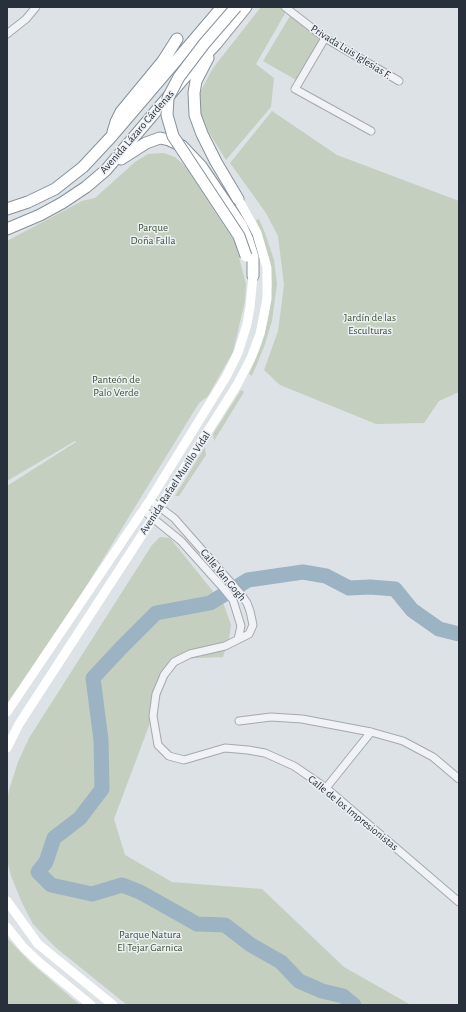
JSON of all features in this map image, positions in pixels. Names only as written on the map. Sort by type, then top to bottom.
[{"type":"highway","name":"Avenida Lázaro Cárdenas","points":[[7,209],[28,202],[55,189],[83,167],[111,137],[222,7]]},
{"type":"highway","points":[[236,7],[204,44],[179,77],[168,98],[167,115],[173,136],[236,232],[253,276]]},
{"type":"highway","name":"Avenida Lázaro Cárdenas","points":[[7,229],[40,215],[62,203],[86,187],[106,170],[184,78],[216,44],[246,7]]},
{"type":"highway","points":[[111,137],[121,112],[162,61],[177,39]]},
{"type":"highway","points":[[216,44],[196,81],[194,93],[196,115],[202,134],[216,162],[238,199]]},
{"type":"highway","points":[[106,170],[130,152],[151,140],[160,138],[182,146],[202,166],[241,225],[248,238],[252,257],[253,276]]},
{"type":"main road","name":"Avenida Rafael Murillo Vidal","points":[[7,748],[18,724],[153,518],[237,385],[251,358],[260,334],[267,299],[267,268],[257,233],[238,199]]},
{"type":"main road","name":"Avenida Rafael Murillo Vidal","points":[[7,712],[150,500],[232,366],[238,353],[247,324],[251,302],[253,276]]},
{"type":"main road","points":[[7,901],[38,944],[113,1005]]},
{"type":"main road","points":[[7,927],[24,948],[40,963],[91,1005]]},
{"type":"street","points":[[7,34],[26,19],[36,7]]},
{"type":"street","name":"Privada Luis Iglesias F.","points":[[285,7],[326,38],[399,81]]},
{"type":"street","points":[[326,38],[295,89],[371,131]]},
{"type":"street","name":"Calle Van Gogh","points":[[150,500],[174,518],[240,593],[247,603],[253,624],[248,634],[238,639]]},
{"type":"street","name":"Calle Van Gogh","points":[[143,510],[181,541],[233,600],[241,626],[238,639]]},
{"type":"street","points":[[181,541],[189,534]]},
{"type":"street","name":"Calle de los Impresionistas","points":[[238,639],[225,646],[190,654],[174,662],[164,675],[156,694],[153,716],[158,745],[169,756],[184,760],[225,748],[265,753],[294,766],[326,788],[459,902]]},
{"type":"street","points":[[239,721],[271,717],[302,719],[371,732],[403,740],[433,756],[459,779]]},
{"type":"street","points":[[326,788],[371,732]]},
{"type":"green space","points":[[261,7],[278,7],[287,10],[256,64],[274,78],[271,107],[226,160],[205,126],[196,100],[213,68]]},
{"type":"green space","points":[[290,16],[321,39],[296,80],[263,61]]},
{"type":"green space","name":"Jardín de las Esculturas","points":[[272,111],[337,155],[459,201],[459,392],[439,401],[424,423],[376,424],[280,385],[264,370],[278,331],[284,285],[278,236],[266,213],[230,163]]},
{"type":"green space","points":[[164,153],[175,157],[185,166],[235,242],[246,284],[245,301],[233,352],[208,396],[199,403],[7,715],[7,486],[76,442],[75,441],[7,481],[7,241],[82,201],[95,198],[135,162],[148,154]]},
{"type":"green space","points":[[259,219],[274,260],[277,284],[272,321],[264,347],[252,376],[249,374],[261,346],[268,319],[272,284],[270,261],[256,220]]},
{"type":"green space","points":[[241,390],[244,392],[214,441],[213,434]]},
{"type":"green space","points":[[205,447],[206,455],[179,496],[175,496]]},
{"type":"green space","name":"Parque Natura El Tejar Garnica","points":[[160,537],[170,538],[224,605],[231,625],[229,639],[223,657],[174,659],[114,819],[125,855],[172,882],[262,889],[344,967],[411,1005],[127,1005],[55,947],[33,924],[22,903],[11,876],[7,860],[7,801],[18,762],[29,738],[152,545]]},
{"type":"green space","points":[[7,938],[31,963],[80,1005],[7,1005]]},
{"type":"waterway","points":[[354,1005],[343,996],[322,991],[299,981],[281,962],[251,945],[225,925],[197,924],[140,892],[122,885],[92,894],[51,885],[38,872],[46,862],[54,838],[80,818],[102,789],[101,740],[93,678],[156,613],[210,603],[248,580],[303,572],[326,576],[349,588],[370,587],[395,589],[412,610],[439,629],[459,634]]},
{"type":"park label","name":"Parque Doña Falla","points":[[153,234]]},
{"type":"park label","name":"Panteón de Palo Verde","points":[[116,386]]}]
